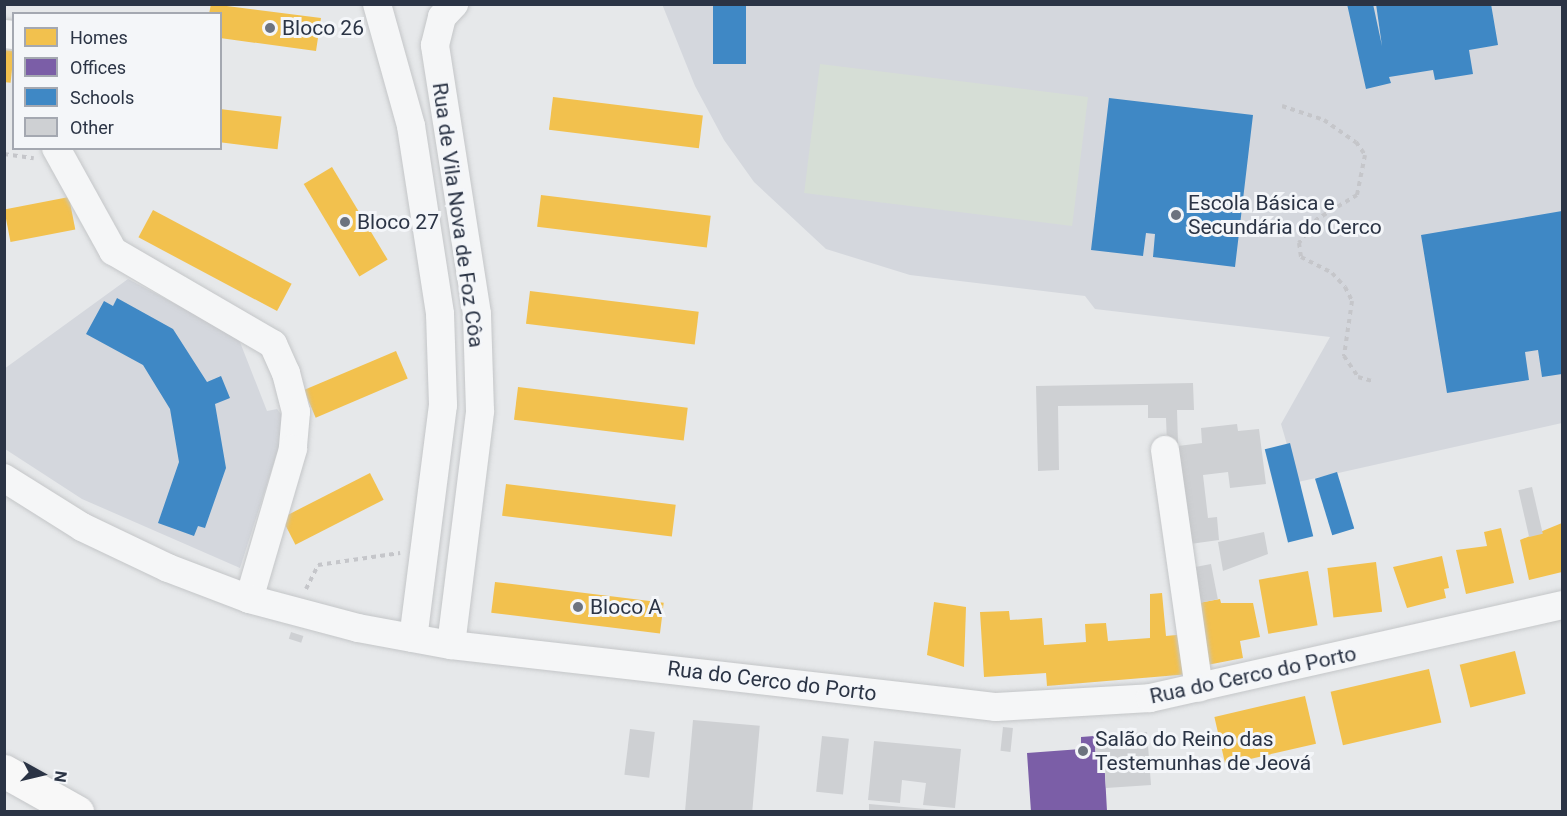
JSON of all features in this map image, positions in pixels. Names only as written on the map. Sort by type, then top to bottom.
[{"type":"main road","points":[[4,771],[76,812]]},
{"type":"street","name":"Rua de Vila Nova de Foz Côa","points":[[377,4],[411,126],[440,314],[443,405],[413,638]]},
{"type":"street","name":"Rua de Vila Nova de Foz Côa","points":[[451,645],[480,411],[477,314],[435,45],[442,17],[453,4]]},
{"type":"street","points":[[58,150],[113,251],[273,344],[286,373],[296,412],[293,449],[249,599]]},
{"type":"street","points":[[1165,450],[1199,687]]},
{"type":"street","name":"Rua do Cerco do Porto","points":[[4,478],[82,527],[249,599],[295,613],[451,645],[996,707],[1104,704],[1199,687],[1563,605]]},
{"type":"path","points":[[1282,106],[1324,120],[1356,142],[1365,155],[1357,195],[1317,219],[1299,243],[1301,257],[1345,287],[1352,301],[1344,356],[1358,377],[1372,381]]},
{"type":"path","points":[[295,613],[318,565],[411,552]]},
{"type":"shaded area","name":"Escola Básica e Secundária do Cerco","points":[[662,4],[1562,5],[1562,423],[1298,482],[1281,424],[1330,337],[1095,309],[1085,296],[910,275],[826,249],[754,182],[724,140],[695,86]]},
{"type":"shaded area","points":[[820,64],[1088,97],[1072,226],[804,193]]},
{"type":"shaded area","points":[[128,279],[238,337],[267,411],[277,409],[287,422],[240,568],[82,499],[5,449],[4,369]]},
{"type":"building: Homes","name":"Bloco 26","points":[[211,4],[321,18],[316,51],[222,38],[222,12],[209,12]]},
{"type":"building: Homes","points":[[4,50],[12,51],[11,83],[4,82]]},
{"type":"building: Homes","points":[[553,97],[703,115],[699,148],[549,130]]},
{"type":"building: Homes","points":[[222,109],[282,117],[278,149],[222,142]]},
{"type":"building: Homes","name":"Bloco 27","points":[[332,167],[388,260],[359,277],[304,184]]},
{"type":"building: Homes","points":[[541,195],[711,216],[707,248],[537,227]]},
{"type":"building: Homes","points":[[69,197],[75,229],[11,242],[4,210]]},
{"type":"building: Homes","points":[[153,210],[292,284],[277,311],[138,237]]},
{"type":"building: Homes","points":[[530,291],[699,312],[695,344],[526,324]]},
{"type":"building: Homes","points":[[396,351],[408,379],[316,418],[304,390]]},
{"type":"building: Homes","points":[[518,387],[688,408],[684,441],[514,420]]},
{"type":"building: Homes","points":[[370,473],[384,500],[295,545],[282,518]]},
{"type":"building: Homes","points":[[506,484],[676,505],[672,537],[502,516]]},
{"type":"building: Homes","points":[[1562,523],[1562,572],[1529,580],[1520,540]]},
{"type":"building: Homes","points":[[1501,528],[1514,583],[1466,594],[1456,550],[1487,546],[1484,532]]},
{"type":"building: Homes","points":[[1442,556],[1449,588],[1444,589],[1446,598],[1407,608],[1393,567]]},
{"type":"building: Homes","points":[[1376,562],[1382,612],[1333,618],[1327,568]]},
{"type":"building: Homes","points":[[1308,571],[1318,625],[1268,634],[1259,580]]},
{"type":"building: Homes","name":"Bloco A","points":[[495,582],[664,603],[660,633],[491,613]]},
{"type":"building: Homes","points":[[1162,593],[1166,636],[1187,634],[1190,674],[1047,686],[1046,673],[984,677],[980,612],[1009,611],[1010,620],[1042,618],[1044,645],[1086,642],[1085,624],[1106,623],[1108,641],[1150,638],[1150,594]]},
{"type":"building: Homes","points":[[1220,599],[1221,603],[1253,603],[1260,637],[1240,641],[1243,658],[1202,666],[1193,604]]},
{"type":"building: Homes","points":[[934,602],[966,607],[964,667],[927,655]]},
{"type":"building: Homes","points":[[1515,651],[1526,694],[1470,707],[1460,665]]},
{"type":"building: Homes","points":[[1429,669],[1441,723],[1343,745],[1331,692]]},
{"type":"building: Homes","points":[[1305,696],[1316,744],[1225,765],[1214,717]]},
{"type":"building: Offices","points":[[1094,736],[1096,757],[1104,757],[1107,811],[1031,812],[1027,753],[1081,749],[1081,737]]},
{"type":"building: Schools","points":[[713,4],[746,4],[746,64],[713,64]]},
{"type":"building: Schools","points":[[1347,4],[1373,4],[1382,46],[1376,4],[1491,4],[1498,45],[1469,50],[1473,74],[1435,80],[1433,70],[1389,77],[1391,83],[1366,89]]},
{"type":"building: Schools","points":[[1109,98],[1253,115],[1235,267],[1153,257],[1155,234],[1146,233],[1143,256],[1091,250]]},
{"type":"building: Schools","points":[[1562,211],[1562,374],[1542,377],[1538,350],[1525,352],[1529,380],[1447,393],[1421,235]]},
{"type":"building: Schools","points":[[117,298],[173,329],[207,382],[221,376],[230,398],[215,404],[226,468],[205,528],[198,526],[194,536],[158,523],[179,462],[170,409],[143,365],[86,334],[104,301],[113,306]]},
{"type":"building: Schools","points":[[1290,443],[1313,536],[1288,542],[1265,449]]},
{"type":"building: Schools","points":[[1337,472],[1354,528],[1332,535],[1315,479]]},
{"type":"building: Other","points":[[1193,383],[1194,410],[1177,410],[1178,443],[1167,444],[1166,418],[1148,418],[1148,405],[1058,406],[1059,470],[1038,471],[1036,386]]},
{"type":"building: Other","points":[[1237,424],[1238,431],[1259,429],[1266,484],[1230,488],[1228,472],[1203,475],[1208,518],[1217,517],[1219,540],[1190,544],[1178,446],[1202,443],[1201,428]]},
{"type":"building: Other","points":[[1532,487],[1543,534],[1529,537],[1518,490]]},
{"type":"building: Other","points":[[1264,532],[1268,554],[1223,571],[1218,542]]},
{"type":"building: Other","points":[[1211,564],[1218,599],[1194,604],[1187,569]]},
{"type":"building: Other","points":[[291,632],[303,636],[301,643],[289,639]]},
{"type":"building: Other","points":[[693,720],[760,726],[752,812],[685,812]]},
{"type":"building: Other","points":[[1003,727],[1013,728],[1010,752],[1000,751]]},
{"type":"building: Other","points":[[630,729],[655,732],[649,778],[624,775]]},
{"type":"building: Other","points":[[1147,732],[1151,785],[1106,788],[1104,757],[1096,757],[1094,736]]},
{"type":"building: Other","points":[[822,736],[849,739],[843,795],[816,792]]},
{"type":"building: Other","points":[[874,741],[961,749],[955,808],[923,805],[926,783],[902,780],[900,803],[868,800]]},
{"type":"building: Other","points":[[869,804],[938,810],[938,812],[869,812]]},
{"type":"place","name":"Bloco 26","points":[[270,28]]},
{"type":"place","name":"Escola Básica e Secundária do Cerco","points":[[1176,215]]},
{"type":"place","name":"Bloco 27","points":[[345,222]]},
{"type":"place","name":"Bloco A","points":[[578,607]]},
{"type":"place","name":"Salão do Reino das Testemunhas de Jeová","points":[[1083,751]]}]
